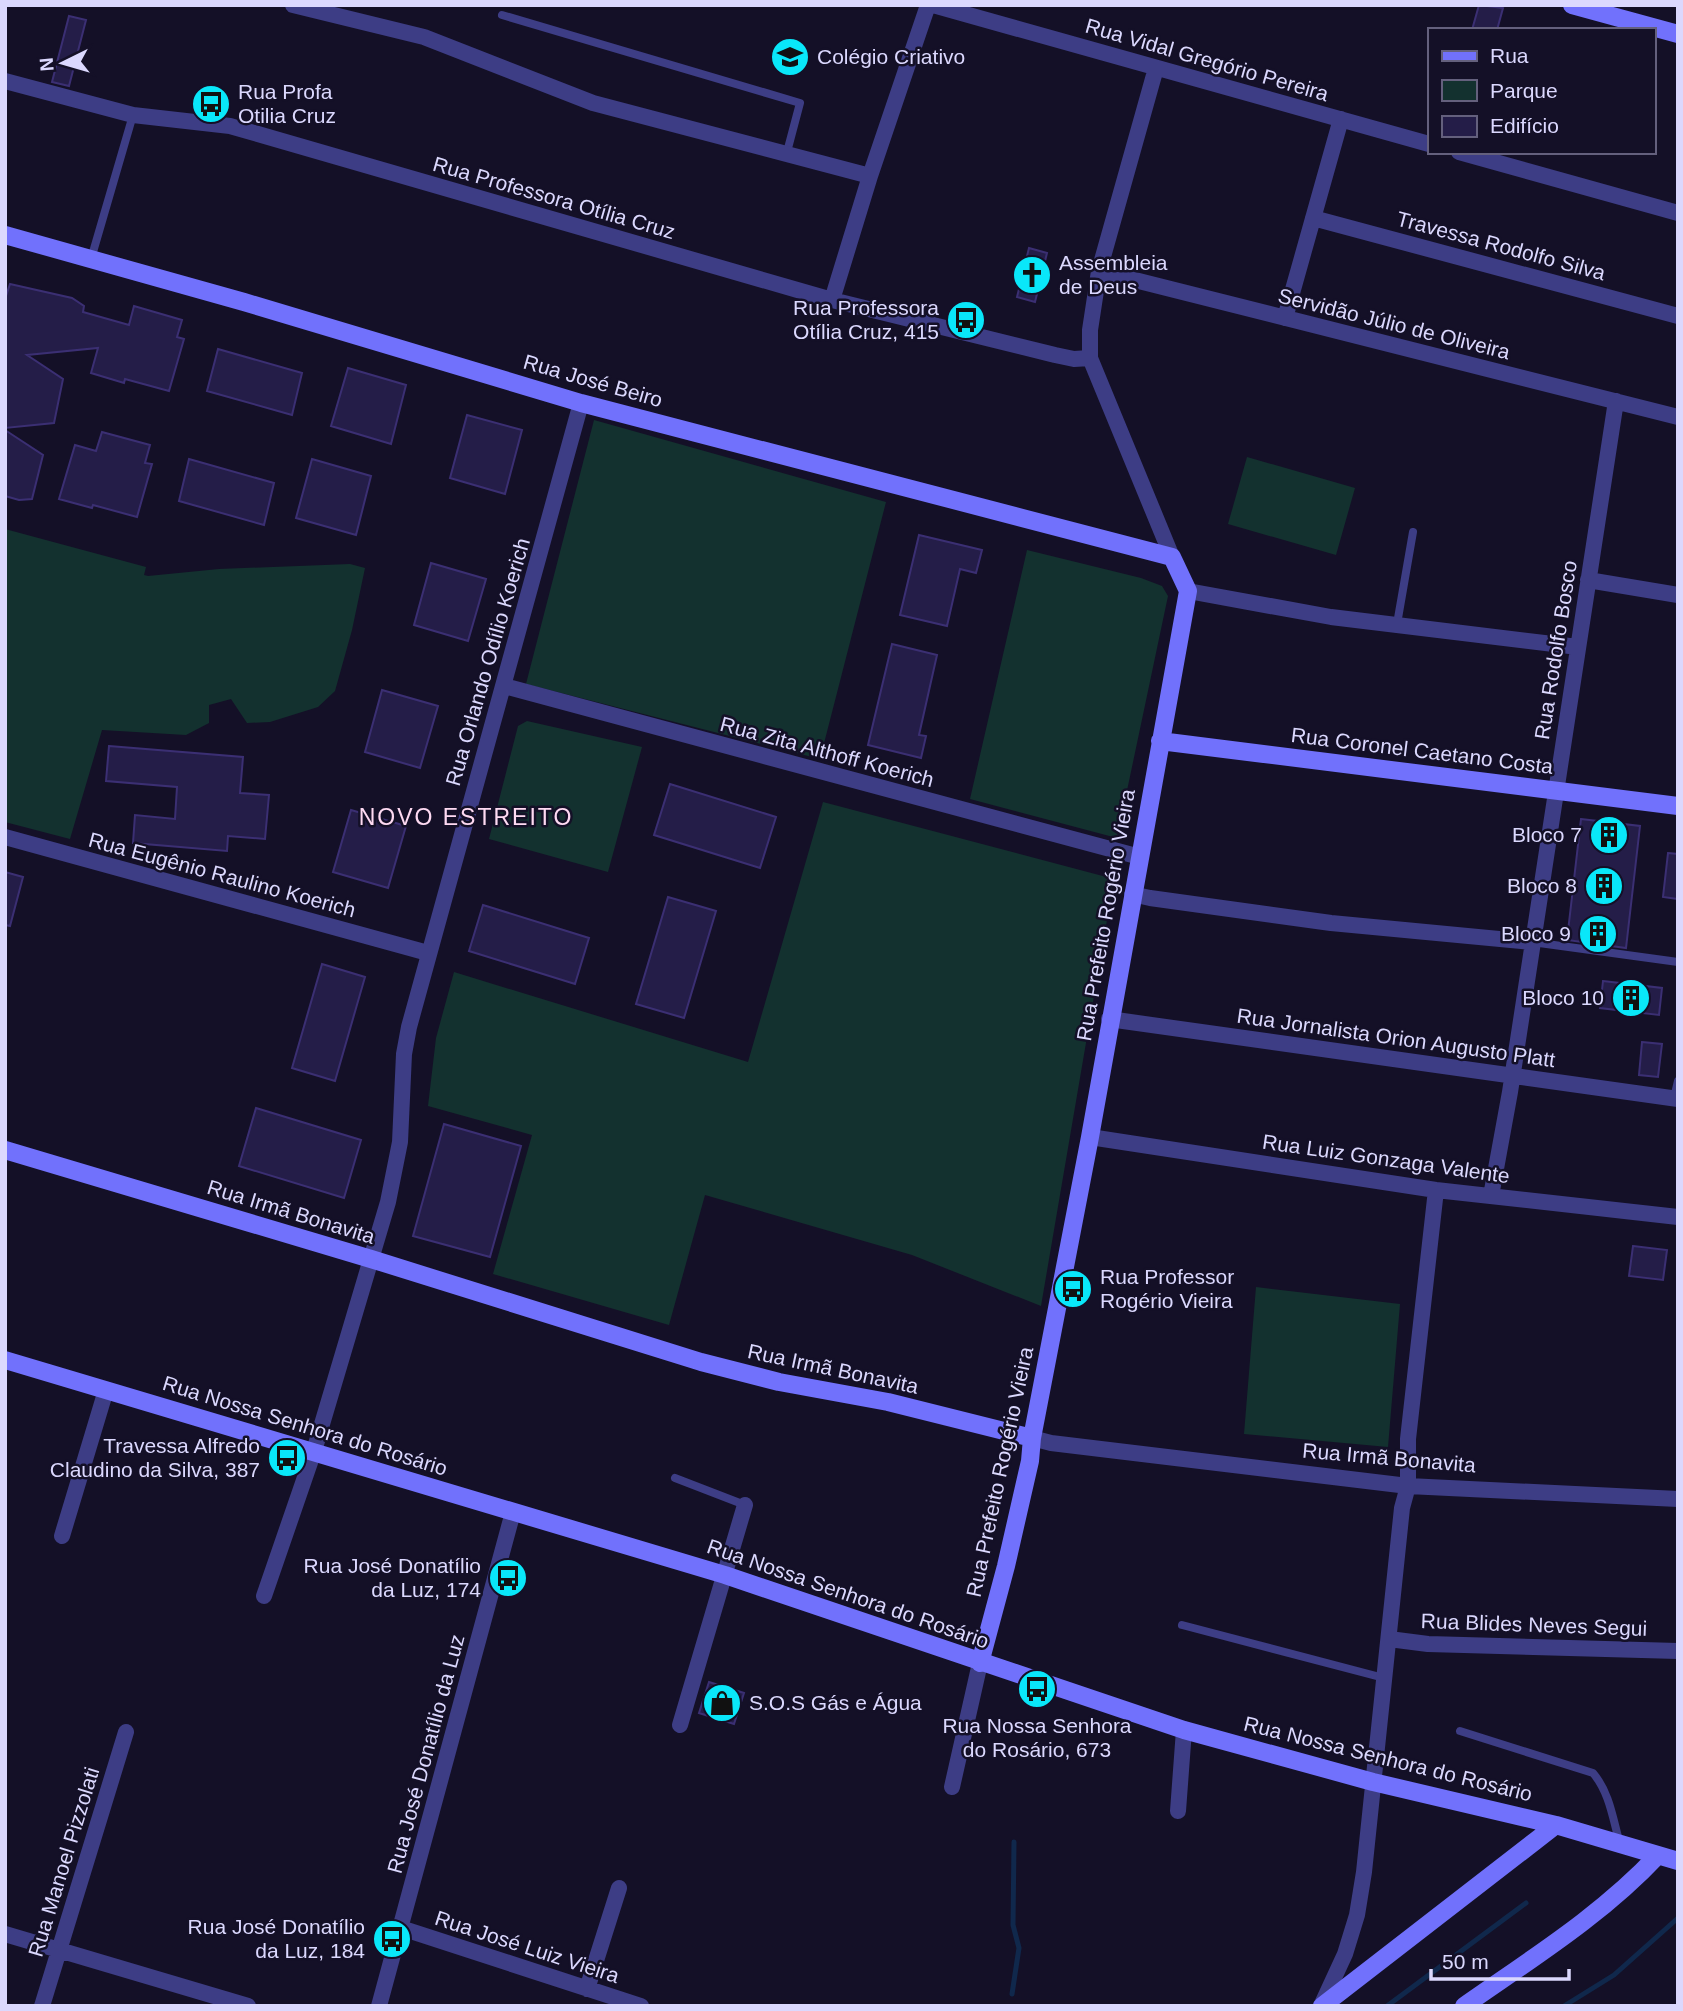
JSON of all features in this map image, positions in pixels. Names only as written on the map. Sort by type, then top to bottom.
[{"type":"street","points":[[293,5],[424,37],[593,103],[870,176]]},
{"type":"street","points":[[832,300],[870,176],[931,5]]},
{"type":"street","name":"Rua Vidal Gregório Pereira","points":[[931,5],[1428,144]]},
{"type":"street","points":[[1572,5],[1678,34]]},
{"type":"street","points":[[1156,68],[1099,271],[1090,330],[1090,358],[1188,591],[1331,617],[1578,647]]},
{"type":"street","name":"Rua Professora Otília Cruz","points":[[5,81],[133,115],[230,126],[832,300],[1055,355],[1074,359],[1090,358]]},
{"type":"street","points":[[1285,318],[1341,119]]},
{"type":"street","points":[[1466,154],[1678,214]]},
{"type":"street","name":"Travessa Rodolfo Silva","points":[[1313,218],[1678,316]]},
{"type":"street","name":"Rua José Beiro","points":[[5,235],[244,302],[581,403],[1172,557]]},
{"type":"street","name":"Servidão Júlio de Oliveira","points":[[1099,271],[1678,416]]},
{"type":"street","name":"Rua Rodolfo Bosco","points":[[1491,1196],[1616,401]]},
{"type":"street","name":"Rua Orlando Odílio Koerich","points":[[264,1596],[314,1451],[396,1172],[404,1054],[409,1027],[581,403]]},
{"type":"street","points":[[1588,580],[1678,595]]},
{"type":"street","name":"Rua Prefeito Rogério Vieira","points":[[952,1787],[1030,1461],[1032,1438],[1090,1136],[1188,591]]},
{"type":"street","name":"Rua Zita Althoff Koerich","points":[[504,686],[1140,858]]},
{"type":"street","name":"Rua Coronel Caetano Costa","points":[[1160,741],[1678,806]]},
{"type":"street","name":"Rua Eugênio Raulino Koerich","points":[[5,837],[428,953]]},
{"type":"street","points":[[1132,894],[1331,923],[1532,942]]},
{"type":"street","name":"Rua Jornalista Orion Augusto Platt","points":[[1109,1019],[1676,1099]]},
{"type":"street","name":"Rua Luiz Gonzaga Valente","points":[[1090,1136],[1436,1190],[1678,1217]]},
{"type":"street","name":"Rua Irmã Bonavita","points":[[5,1150],[371,1259],[701,1362],[779,1382],[888,1402],[1051,1443],[1408,1486],[1678,1499]]},
{"type":"street","points":[[1322,2006],[1345,1954],[1357,1915],[1364,1872],[1402,1508],[1408,1486],[1408,1439],[1436,1190]]},
{"type":"street","name":"Rua Nossa Senhora do Rosário","points":[[5,1360],[724,1576],[1184,1730],[1373,1782],[1556,1825],[1678,1861]]},
{"type":"street","points":[[62,1536],[106,1390]]},
{"type":"street","points":[[680,1725],[745,1505]]},
{"type":"street","name":"Rua José Donatílio da Luz","points":[[379,2006],[513,1512]]},
{"type":"street","name":"Rua Blides Neves Segui","points":[[1390,1639],[1429,1644],[1678,1651]]},
{"type":"street","points":[[1178,1811],[1184,1730]]},
{"type":"street","name":"Rua Manoel Pizzolati","points":[[42,2006],[126,1732]]},
{"type":"street","points":[[1322,2006],[1556,1825]]},
{"type":"street","points":[[1464,2006],[1621,1892],[1658,1856]]},
{"type":"street","points":[[587,1989],[618,1888]]},
{"type":"street","name":"Rua José Luiz Vieira","points":[[401,1928],[641,2006]]},
{"type":"street","points":[[5,1934],[247,2006]]},
{"type":"lane","points":[[502,15],[800,103],[787,152]]},
{"type":"lane","points":[[91,259],[133,115]]},
{"type":"lane","points":[[1397,624],[1413,533]]},
{"type":"lane","points":[[1532,942],[1678,962]]},
{"type":"lane","points":[[1676,1099],[1678,1081]]},
{"type":"lane","points":[[675,1478],[745,1505]]},
{"type":"lane","points":[[1182,1625],[1384,1678]]},
{"type":"lane","points":[[1460,1731],[1594,1773],[1605,1791],[1620,1844]]},
{"type":"green space","points":[[594,420],[886,502],[820,759],[526,684]]},
{"type":"green space","points":[[1247,457],[1355,488],[1336,555],[1228,524]]},
{"type":"green space","points":[[5,529],[146,567],[144,575],[148,576],[219,569],[350,564],[365,568],[335,691],[318,707],[270,722],[247,723],[231,699],[209,705],[209,723],[186,735],[102,730],[70,839],[5,822]]},
{"type":"green space","points":[[1027,550],[1141,578],[1162,586],[1168,596],[1117,838],[970,799]]},
{"type":"green space","points":[[527,721],[642,747],[608,872],[489,839],[518,726]]},
{"type":"green space","points":[[823,802],[1114,879],[1041,1306],[912,1255],[705,1195],[669,1325],[493,1274],[532,1135],[428,1106],[436,1038],[454,972],[748,1062]]},
{"type":"green space","points":[[1256,1287],[1400,1304],[1388,1447],[1244,1434]]},
{"type":"building","points":[[1479,5],[1503,8],[1498,28],[1473,28]]},
{"type":"building","points":[[69,16],[86,20],[69,86],[52,82]]},
{"type":"building","name":"Assembleia de Deus","points":[[1029,248],[1047,253],[1035,302],[1017,297]]},
{"type":"building","points":[[10,284],[72,298],[84,306],[83,312],[129,325],[134,306],[182,320],[177,337],[184,339],[169,391],[125,379],[124,383],[91,373],[98,348],[27,355],[63,379],[54,423],[5,428],[5,299]]},
{"type":"building","points":[[218,349],[302,373],[292,415],[207,391]]},
{"type":"building","points":[[348,368],[406,385],[391,444],[331,426]]},
{"type":"building","points":[[467,415],[522,430],[505,494],[450,478]]},
{"type":"building","points":[[5,430],[43,455],[32,499],[19,500],[5,496]]},
{"type":"building","points":[[102,432],[150,445],[145,463],[152,464],[137,517],[59,499],[75,445],[96,451]]},
{"type":"building","points":[[189,459],[274,483],[264,525],[179,501]]},
{"type":"building","points":[[312,459],[371,476],[356,535],[296,518]]},
{"type":"building","points":[[919,535],[982,550],[976,573],[960,569],[947,626],[900,615]]},
{"type":"building","points":[[431,563],[486,579],[468,641],[414,625]]},
{"type":"building","points":[[892,644],[937,655],[919,735],[926,736],[921,758],[868,745]]},
{"type":"building","points":[[382,690],[438,706],[420,768],[365,752]]},
{"type":"building","points":[[109,746],[243,757],[240,793],[269,795],[265,839],[228,836],[227,851],[133,843],[135,815],[175,819],[177,787],[106,781]]},
{"type":"building","points":[[670,784],[776,817],[760,868],[654,835]]},
{"type":"building","points":[[351,810],[406,826],[388,888],[333,872]]},
{"type":"building","points":[[1581,819],[1640,826],[1626,948],[1567,940]]},
{"type":"building","points":[[1668,853],[1678,854],[1678,899],[1663,897]]},
{"type":"building","points":[[5,872],[23,877],[10,926],[5,925]]},
{"type":"building","points":[[668,897],[716,911],[684,1018],[636,1004]]},
{"type":"building","points":[[483,905],[589,938],[575,984],[469,951]]},
{"type":"building","points":[[322,964],[365,977],[335,1081],[292,1068]]},
{"type":"building","name":"Bloco 10","points":[[1603,981],[1662,988],[1659,1015],[1600,1008]]},
{"type":"building","points":[[1642,1042],[1662,1044],[1658,1077],[1639,1075]]},
{"type":"building","points":[[256,1108],[361,1140],[344,1198],[239,1166]]},
{"type":"building","points":[[444,1124],[521,1146],[490,1257],[413,1236]]},
{"type":"building","points":[[1633,1246],[1667,1250],[1663,1280],[1629,1276]]},
{"type":"building","name":"S.O.S Gás e Água","points":[[709,1682],[744,1693],[734,1724],[699,1713]]},
{"type":"waterway","points":[[1012,1994],[1019,1948],[1013,1925],[1014,1842]]},
{"type":"waterway","points":[[1387,2006],[1526,1903]]},
{"type":"waterway","points":[[1564,2006],[1614,1975],[1678,1918]]},
{"type":"place","name":"Colégio Criativo","points":[[790,57]]},
{"type":"place","name":"Rua Profa Otilia Cruz","points":[[211,104]]},
{"type":"place","name":"Assembleia de Deus","points":[[1032,275]]},
{"type":"place","name":"Rua Professora Otília Cruz, 415","points":[[966,320]]},
{"type":"place","name":"Bloco 7","points":[[1609,835]]},
{"type":"place","name":"Bloco 8","points":[[1604,886]]},
{"type":"place","name":"Bloco 9","points":[[1598,934]]},
{"type":"place","name":"Bloco 10","points":[[1631,998]]},
{"type":"place","name":"Rua Professor Rogério Vieira","points":[[1073,1289]]},
{"type":"place","name":"Travessa Alfredo Claudino da Silva, 387","points":[[287,1458]]},
{"type":"place","name":"Rua José Donatílio da Luz, 174","points":[[508,1578]]},
{"type":"place","name":"Rua Nossa Senhora do Rosário, 673","points":[[1037,1689]]},
{"type":"place","name":"S.O.S Gás e Água","points":[[722,1703]]},
{"type":"place","name":"Rua José Donatílio da Luz, 184","points":[[392,1939]]},
{"type":"district","name":"NOVO ESTREITO","points":[[466,817]]}]
